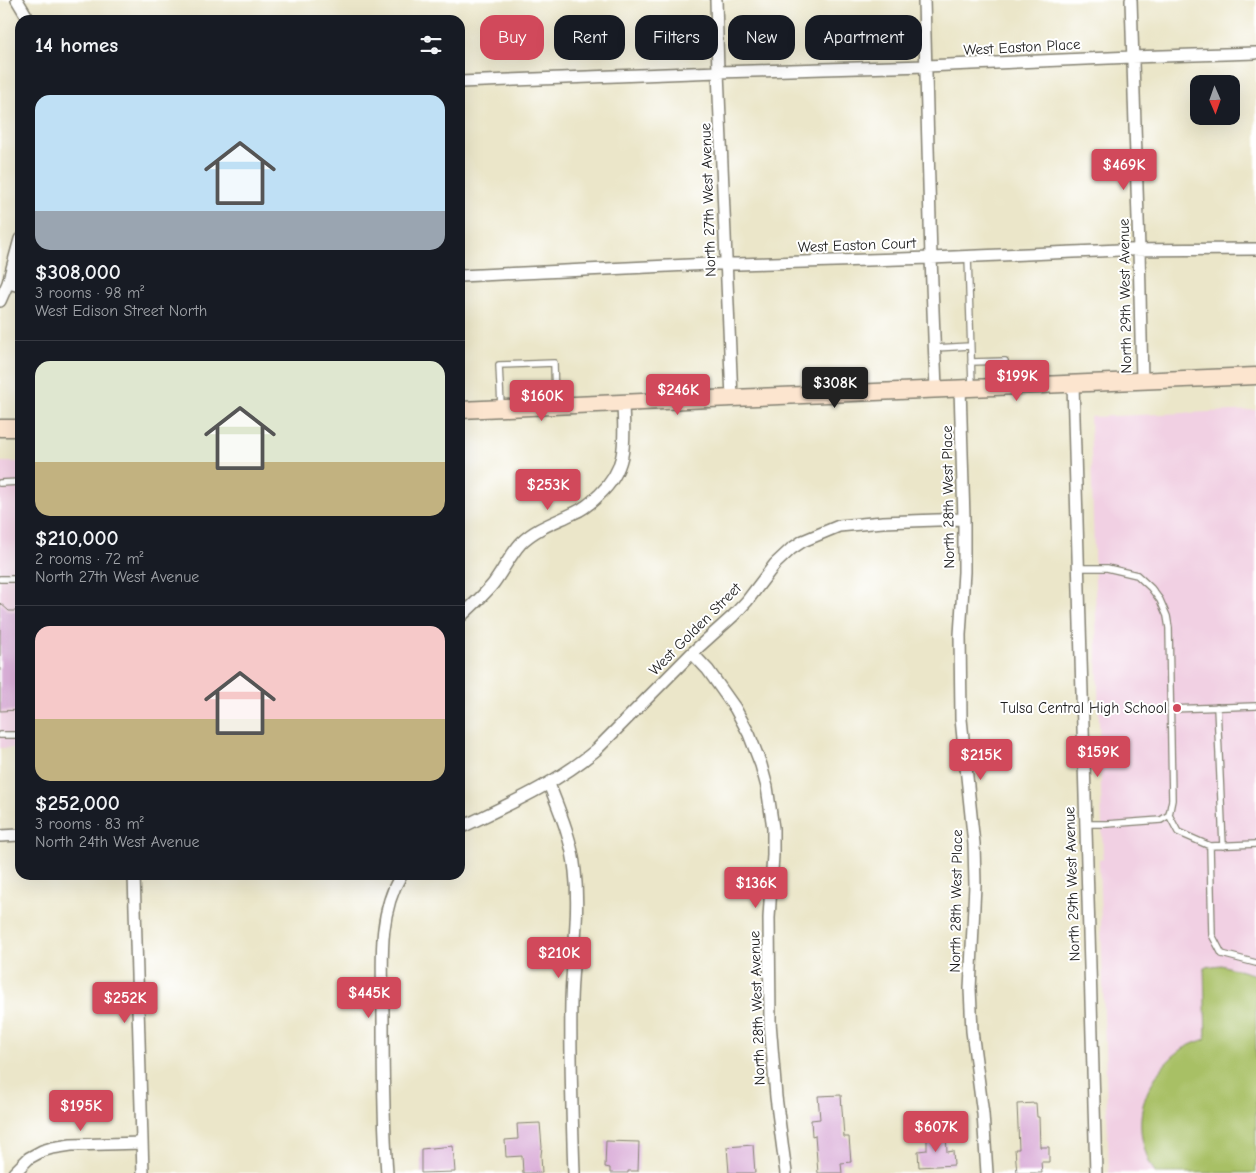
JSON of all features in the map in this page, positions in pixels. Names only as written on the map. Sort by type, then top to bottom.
[{"type":"main road","points":[[465,410],[1256,376]]},
{"type":"main road","points":[[0,428],[15,428]]},
{"type":"street","points":[[17,0],[26,15]]},
{"type":"street","name":"North 27th West Avenue","points":[[716,0],[732,398]]},
{"type":"street","points":[[924,0],[936,389]]},
{"type":"street","name":"North 29th West Avenue","points":[[1131,0],[1142,381]]},
{"type":"street","name":"West Easton Place","points":[[465,82],[1256,53]]},
{"type":"street","name":"West Easton Court","points":[[465,276],[726,264],[1139,250],[1256,249]]},
{"type":"street","points":[[0,301],[8,283],[15,257]]},
{"type":"street","points":[[8,283],[15,285]]},
{"type":"street","name":"North 29th West Avenue","points":[[1073,384],[1096,1173]]},
{"type":"street","name":"North 28th West Place","points":[[966,388],[964,572],[960,635],[960,682],[961,719],[974,844],[970,989],[972,1031],[984,1122],[987,1173]]},
{"type":"street","points":[[465,612],[493,583],[521,544],[533,532],[578,512],[606,489],[620,467],[624,444],[623,403]]},
{"type":"street","name":"West Golden Street","points":[[465,826],[549,784],[596,750],[649,695],[733,616],[775,564],[803,540],[839,526],[883,522],[964,519]]},
{"type":"street","name":"North 28th West Avenue","points":[[692,653],[708,670],[735,708],[749,734],[767,787],[773,837],[769,918],[770,1022],[776,1097],[786,1173]]},
{"type":"street","points":[[549,784],[570,842],[577,896],[570,1061],[574,1173]]},
{"type":"street","points":[[0,836],[15,835]]},
{"type":"street","points":[[134,880],[143,1173]]},
{"type":"street","points":[[387,1173],[382,1067],[383,944],[387,909],[394,887],[399,880]]},
{"type":"street","points":[[14,1173],[29,1158],[52,1148],[71,1145],[142,1143]]},
{"type":"lane","points":[[966,388],[971,362],[968,256]]},
{"type":"lane","points":[[935,348],[970,346]]},
{"type":"lane","points":[[971,362],[1005,361]]},
{"type":"lane","points":[[501,409],[499,366],[554,363],[555,406]]},
{"type":"lane","points":[[0,483],[15,482]]},
{"type":"lane","points":[[1079,568],[1106,568],[1136,574],[1151,588],[1160,600],[1167,616],[1169,628],[1172,800],[1169,815],[1178,832],[1210,846],[1256,844]]},
{"type":"lane","points":[[0,580],[15,579]]},
{"type":"lane","points":[[1170,709],[1256,706]]},
{"type":"lane","points":[[1217,707],[1223,846]]},
{"type":"lane","points":[[0,735],[15,735]]},
{"type":"lane","points":[[1086,824],[1160,820],[1169,815]]},
{"type":"lane","points":[[1210,846],[1212,935],[1222,954],[1256,963]]},
{"type":"shaded area","name":"Tulsa Central High School","points":[[1256,410],[1256,1173],[1109,1173],[1099,860],[1103,859],[1090,417]]},
{"type":"shaded area","points":[[0,462],[15,462],[15,748],[0,748]]},
{"type":"green space","points":[[1221,965],[1256,975],[1256,1173],[1155,1173],[1149,1161],[1142,1137],[1141,1113],[1144,1101],[1155,1078],[1168,1061],[1184,1048],[1206,1039],[1204,967]]},
{"type":"building","points":[[0,603],[9,611],[15,611],[15,710],[0,711]]},
{"type":"building","points":[[841,1095],[844,1137],[849,1137],[851,1162],[841,1163],[842,1173],[818,1173],[815,1135],[812,1136],[811,1120],[820,1119],[818,1096]]},
{"type":"building","points":[[1036,1103],[1037,1117],[1039,1117],[1040,1147],[1049,1147],[1049,1162],[1041,1162],[1042,1173],[1017,1173],[1015,1149],[1019,1149],[1017,1104]]},
{"type":"building","points":[[540,1123],[542,1173],[523,1173],[522,1156],[506,1157],[505,1140],[518,1139],[517,1124]]},
{"type":"building","points":[[946,1136],[947,1152],[953,1151],[954,1165],[919,1167],[918,1151],[927,1150],[927,1137]]},
{"type":"building","points":[[606,1141],[639,1142],[638,1171],[610,1173],[610,1168],[605,1167]]},
{"type":"building","points":[[753,1145],[755,1173],[729,1173],[727,1147]]},
{"type":"building","points":[[453,1146],[455,1172],[421,1173],[421,1149]]},
{"type":"place","name":"Tulsa Central High School","points":[[1177,708]]}]
